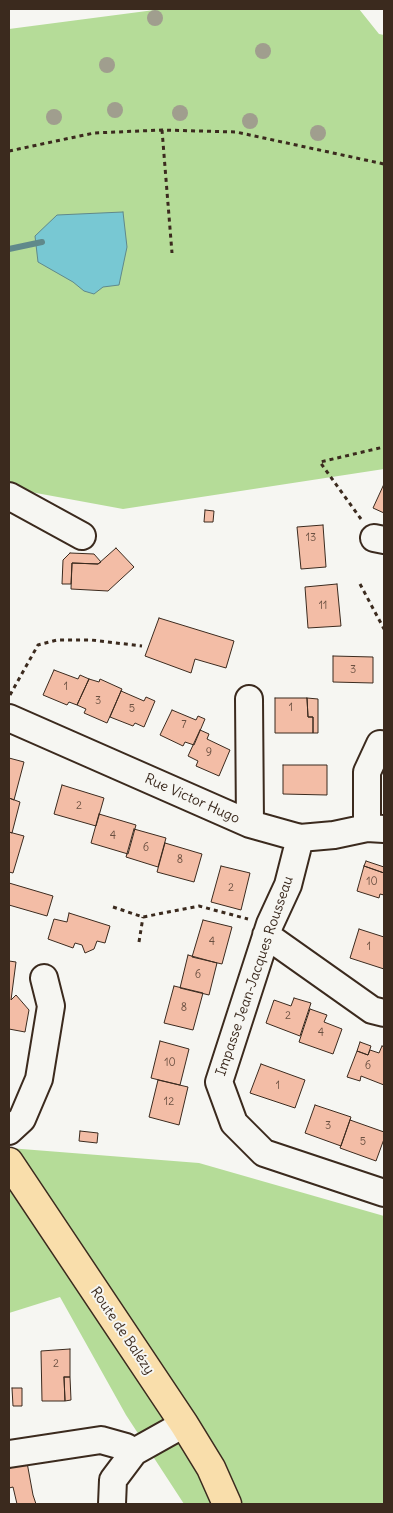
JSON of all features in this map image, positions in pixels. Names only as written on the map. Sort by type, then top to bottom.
[{"type":"main road","name":"Route de Balézy","points":[[9,1162],[184,1424],[211,1468],[227,1504]]},
{"type":"street","points":[[9,496],[82,536]]},
{"type":"street","points":[[249,699],[250,824]]},
{"type":"street","name":"Rue Victor Hugo","points":[[9,718],[250,824],[300,838],[376,828]]},
{"type":"street","points":[[376,828],[367,772],[380,744]]},
{"type":"street","name":"Impasse Jean-Jacques Rousseau","points":[[300,838],[288,885],[268,930],[219,1082],[234,1123],[264,1153],[384,1193]]},
{"type":"street","points":[[268,930],[372,1010],[384,1013]]},
{"type":"street","points":[[9,1131],[22,1119],[39,1079],[51,1006],[44,978]]},
{"type":"street","points":[[112,1504],[113,1480],[134,1452],[184,1424]]},
{"type":"street","points":[[9,1454],[101,1440],[126,1447],[134,1452]]},
{"type":"path","points":[[9,151],[94,133],[162,130],[236,132],[384,164]]},
{"type":"path","points":[[162,130],[172,253]]},
{"type":"path","points":[[379,539],[320,462],[384,447]]},
{"type":"path","points":[[360,584],[384,629]]},
{"type":"path","points":[[9,698],[38,645],[57,640],[142,646]]},
{"type":"path","points":[[113,907],[143,917],[199,906],[268,930]]},
{"type":"path","points":[[139,942],[143,917]]},
{"type":"green space","points":[[162,9],[359,9],[379,34],[384,35],[384,469],[123,509],[9,488],[9,29]]},
{"type":"green space","points":[[9,1148],[199,1163],[384,1216],[384,1504],[184,1504],[126,1415],[60,1297],[9,1313]]},
{"type":"water","points":[[123,212],[127,247],[119,285],[103,287],[94,294],[84,291],[73,282],[38,262],[35,236],[57,215]]},
{"type":"building","points":[[384,484],[384,513],[373,508]]},
{"type":"building","points":[[205,510],[214,511],[213,522],[204,522]]},
{"type":"building","points":[[323,525],[326,567],[301,569],[297,527]]},
{"type":"building","points":[[116,548],[134,567],[108,591],[71,589],[72,563],[98,564]]},
{"type":"building","points":[[70,553],[94,554],[101,562],[98,564],[72,563],[71,584],[62,584],[63,560]]},
{"type":"building","points":[[337,584],[341,626],[308,628],[305,587]]},
{"type":"building","points":[[159,618],[234,641],[226,668],[195,659],[191,673],[145,656]]},
{"type":"building","points":[[333,656],[373,657],[373,683],[333,682]]},
{"type":"building","points":[[54,670],[78,679],[80,675],[89,679],[77,705],[69,702],[67,705],[43,695]]},
{"type":"building","points":[[89,679],[99,682],[100,679],[122,689],[107,723],[84,713],[86,709],[77,705]]},
{"type":"building","points":[[121,691],[144,701],[146,697],[155,701],[144,727],[135,723],[133,726],[110,717]]},
{"type":"building","points":[[275,698],[307,698],[308,717],[313,717],[313,733],[275,733]]},
{"type":"building","points":[[307,698],[318,699],[318,733],[313,733],[313,717],[308,717]]},
{"type":"building","points":[[172,710],[196,720],[198,716],[205,719],[194,745],[185,742],[183,746],[160,735]]},
{"type":"building","points":[[200,730],[209,734],[207,739],[230,750],[219,776],[196,766],[198,761],[188,756]]},
{"type":"building","points":[[9,758],[24,762],[14,800],[9,798]]},
{"type":"building","points":[[283,765],[327,765],[327,795],[283,794]]},
{"type":"building","points":[[62,785],[104,798],[96,826],[54,814]]},
{"type":"building","points":[[9,798],[20,802],[12,833],[9,832]]},
{"type":"building","points":[[99,814],[136,825],[128,854],[91,843]]},
{"type":"building","points":[[134,829],[166,838],[158,867],[126,857]]},
{"type":"building","points":[[9,832],[24,836],[13,873],[9,872]]},
{"type":"building","points":[[165,843],[202,854],[194,882],[157,872]]},
{"type":"building","points":[[366,861],[384,867],[384,873],[364,866]]},
{"type":"building","points":[[221,866],[250,873],[241,910],[211,902]]},
{"type":"building","points":[[364,866],[384,873],[384,895],[380,894],[379,898],[357,891]]},
{"type":"building","points":[[9,883],[53,896],[47,916],[9,905]]},
{"type":"building","points":[[69,913],[110,926],[105,943],[97,941],[94,949],[85,953],[82,945],[75,943],[73,948],[48,939],[54,919],[67,922]]},
{"type":"building","points":[[203,920],[232,927],[222,964],[192,957]]},
{"type":"building","points":[[359,929],[384,937],[384,969],[350,958]]},
{"type":"building","points":[[188,955],[217,963],[209,995],[180,988]]},
{"type":"building","points":[[9,961],[16,962],[11,1000],[16,995],[29,1010],[25,1032],[9,1029]]},
{"type":"building","points":[[174,986],[203,993],[193,1030],[164,1023]]},
{"type":"building","points":[[294,998],[311,1003],[300,1036],[266,1023],[274,1000],[291,1006]]},
{"type":"building","points":[[310,1009],[327,1015],[324,1022],[342,1029],[333,1054],[299,1042]]},
{"type":"building","points":[[160,1041],[189,1049],[180,1085],[151,1078]]},
{"type":"building","points":[[360,1042],[371,1046],[368,1055],[357,1051]]},
{"type":"building","points":[[382,1046],[384,1047],[384,1085],[361,1076],[360,1081],[347,1077],[357,1051],[368,1055],[370,1050],[379,1053]]},
{"type":"building","points":[[261,1064],[305,1080],[295,1108],[250,1093]]},
{"type":"building","points":[[158,1080],[188,1087],[179,1125],[149,1117]]},
{"type":"building","points":[[315,1105],[351,1117],[341,1146],[305,1133]]},
{"type":"building","points":[[350,1120],[384,1132],[384,1139],[376,1161],[340,1148]]},
{"type":"building","points":[[80,1131],[98,1133],[97,1143],[79,1141]]},
{"type":"building","points":[[70,1349],[70,1377],[64,1377],[65,1401],[42,1401],[41,1351]]},
{"type":"building","points":[[64,1377],[70,1377],[71,1400],[65,1401]]},
{"type":"building","points":[[12,1388],[22,1388],[22,1406],[13,1406]]},
{"type":"building","points":[[26,1457],[36,1504],[17,1504],[13,1487],[9,1488],[9,1461]]},
{"type":"waterway","points":[[9,249],[42,242]]}]
